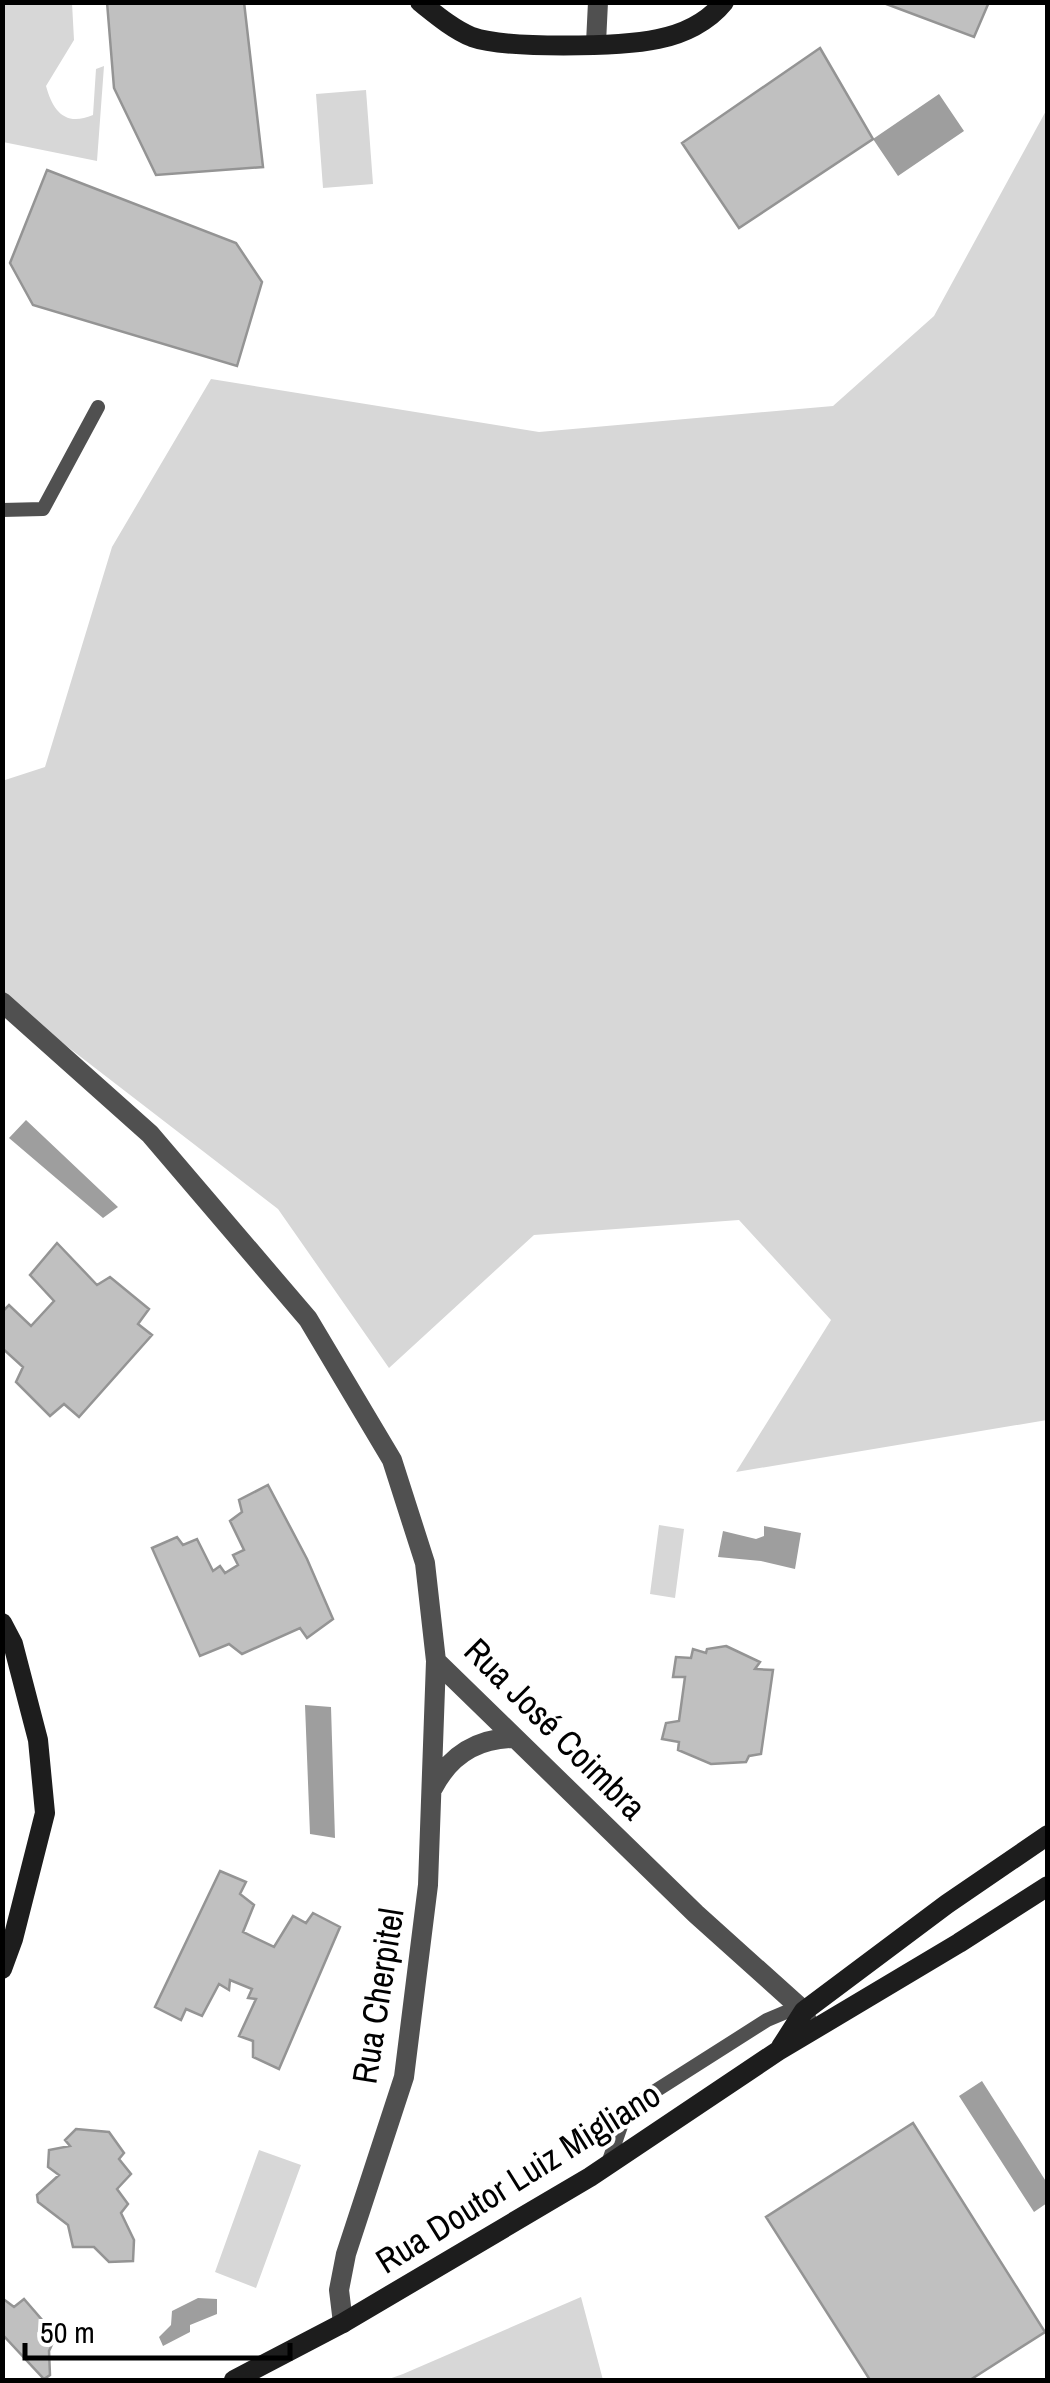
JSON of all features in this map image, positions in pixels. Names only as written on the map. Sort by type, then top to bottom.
[{"type":"main road","points":[[420,2],[471,36],[507,44],[656,40],[690,28],[714,14],[724,2]]},
{"type":"main road","points":[[2,1623],[13,1644],[38,1740],[45,1814],[2,1969]]},
{"type":"main road","name":"Rua Doutor Luiz Migliano","points":[[778,2050],[804,2011],[947,1904],[1048,1835]]},
{"type":"main road","name":"Rua Doutor Luiz Migliano","points":[[234,2380],[343,2323],[607,2166],[778,2050],[828,2024],[1048,1886]]},
{"type":"street","points":[[596,43],[598,2]]},
{"type":"street","name":"Rua José Coimbra","points":[[2,1002],[150,1134],[308,1319],[392,1460],[425,1563],[436,1661],[696,1914],[804,2011]]},
{"type":"street","name":"Rua Cherpitel","points":[[343,2323],[339,2290],[346,2254],[404,2077],[428,1885],[436,1661]]},
{"type":"street","points":[[431,1790],[441,1772],[472,1746],[516,1738]]},
{"type":"street","points":[[804,2011],[808,2025],[804,2037]]},
{"type":"lane","points":[[2,510],[42,509],[98,406]]},
{"type":"lane","points":[[607,2166],[626,2109],[767,2020],[786,2012],[804,2011],[828,2024]]},
{"type":"shaded area","points":[[2,3],[72,3],[74,40],[46,86],[52,103],[68,118],[93,115],[96,69],[104,66],[97,161],[3,142]]},
{"type":"shaded area","points":[[366,90],[373,184],[323,188],[316,94]]},
{"type":"shaded area","points":[[939,94],[964,131],[898,176],[873,139]]},
{"type":"shaded area","points":[[1047,109],[1047,1420],[736,1472],[831,1320],[739,1220],[534,1235],[389,1368],[278,1209],[3,997],[2,781],[45,767],[112,547],[211,379],[539,432],[833,406],[934,316]]},
{"type":"shaded area","points":[[26,1120],[118,1207],[103,1218],[9,1138]]},
{"type":"shaded area","points":[[659,1525],[684,1529],[675,1598],[650,1594]]},
{"type":"shaded area","points":[[764,1526],[801,1533],[795,1569],[718,1557],[723,1531],[756,1539],[764,1536]]},
{"type":"shaded area","points":[[305,1705],[331,1707],[335,1838],[310,1834]]},
{"type":"shaded area","points":[[982,2081],[1047,2183],[1047,2203],[1034,2212],[959,2096]]},
{"type":"shaded area","points":[[259,2150],[301,2165],[256,2288],[215,2272]]},
{"type":"shaded area","points":[[581,2297],[603,2380],[386,2380],[403,2374]]},
{"type":"shaded area","points":[[198,2298],[217,2299],[217,2314],[190,2325],[190,2332],[163,2346],[159,2337],[171,2325],[172,2311]]},
{"type":"building","points":[[107,2],[244,2],[263,167],[156,175],[114,88]]},
{"type":"building","points":[[881,2],[989,2],[974,37]]},
{"type":"building","points":[[820,48],[873,139],[739,228],[682,143]]},
{"type":"building","points":[[47,170],[236,243],[262,282],[237,366],[33,305],[10,263]]},
{"type":"building","points":[[57,1243],[97,1285],[110,1277],[149,1309],[138,1324],[152,1335],[79,1417],[64,1404],[50,1416],[16,1382],[23,1367],[2,1348],[2,1312],[9,1305],[31,1326],[54,1301],[30,1275]]},
{"type":"building","points":[[268,1485],[333,1619],[307,1638],[300,1628],[242,1654],[229,1644],[200,1656],[152,1548],[177,1537],[183,1545],[197,1539],[213,1571],[220,1566],[225,1573],[238,1565],[233,1555],[244,1550],[230,1521],[242,1512],[239,1500]]},
{"type":"building","points":[[726,1646],[760,1662],[755,1669],[773,1670],[761,1754],[749,1756],[746,1762],[711,1764],[678,1750],[679,1742],[662,1739],[666,1723],[679,1721],[685,1677],[673,1677],[676,1657],[691,1658],[693,1649],[706,1653],[707,1649]]},
{"type":"building","points":[[220,1871],[246,1882],[240,1894],[254,1905],[243,1932],[274,1947],[293,1916],[306,1923],[313,1913],[340,1927],[279,2069],[253,2057],[253,2041],[239,2036],[256,1999],[248,1998],[252,1989],[230,1980],[229,1990],[219,1984],[202,2016],[186,2009],[181,2020],[155,2007]]},
{"type":"building","points":[[913,2123],[1045,2332],[970,2380],[870,2380],[766,2217]]},
{"type":"building","points":[[76,2129],[109,2132],[124,2153],[119,2159],[131,2174],[117,2189],[128,2204],[121,2213],[134,2240],[133,2261],[109,2262],[94,2247],[73,2247],[68,2225],[38,2202],[37,2195],[59,2175],[48,2167],[49,2150],[70,2146],[65,2140]]},
{"type":"building","points":[[2,2298],[14,2307],[24,2299],[56,2336],[49,2351],[50,2375],[44,2379],[2,2334]]}]
